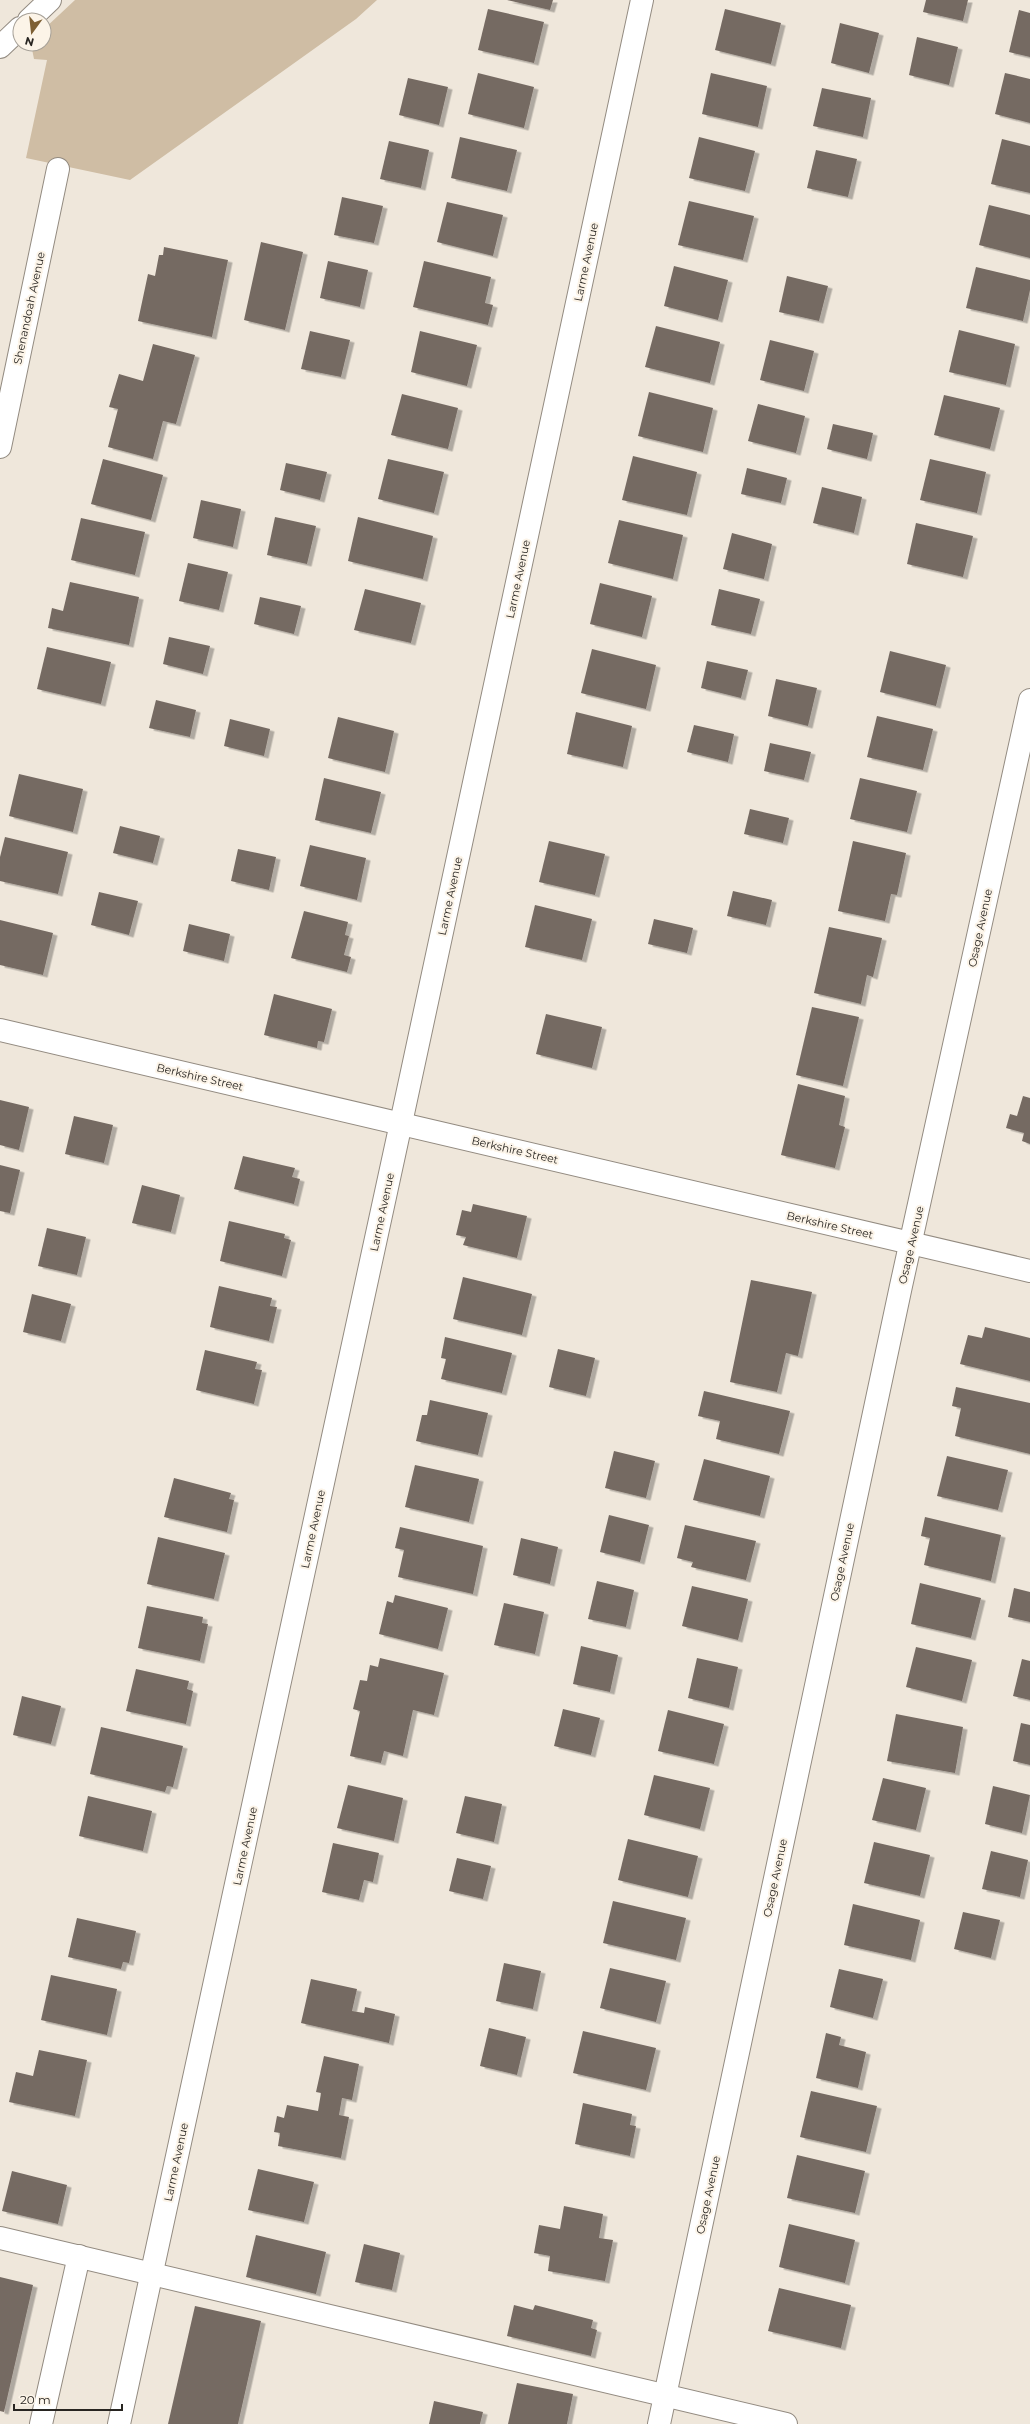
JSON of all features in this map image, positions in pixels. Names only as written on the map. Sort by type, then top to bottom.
[{"type":"street","points":[[37,12],[50,0]]},
{"type":"street","name":"Larme Avenue","points":[[119,2424],[402,1123],[642,0]]},
{"type":"street","points":[[0,47],[12,36]]},
{"type":"street","name":"Shenandoah Avenue","points":[[0,446],[58,169]]},
{"type":"street","name":"Osage Avenue","points":[[659,2424],[911,1244],[1030,700]]},
{"type":"street","name":"Berkshire Street","points":[[0,1030],[1030,1271]]},
{"type":"street","points":[[0,2238],[152,2272],[786,2424]]},
{"type":"street","points":[[41,2424],[79,2256]]},
{"type":"shaded area","points":[[75,0],[377,0],[356,19],[130,180],[26,158],[47,60],[34,59],[33,52],[52,52],[52,22]]},
{"type":"building","points":[[507,0],[553,0],[550,10]]},
{"type":"building","points":[[926,0],[968,0],[963,21],[923,12]]},
{"type":"building","points":[[488,9],[544,22],[534,63],[478,50]]},
{"type":"building","points":[[725,9],[781,23],[771,64],[715,50]]},
{"type":"building","points":[[1019,10],[1030,13],[1030,57],[1009,52]]},
{"type":"building","points":[[840,23],[879,33],[869,73],[831,63]]},
{"type":"building","points":[[917,37],[958,47],[949,85],[909,75]]},
{"type":"building","points":[[478,73],[534,87],[524,128],[468,114]]},
{"type":"building","points":[[711,73],[767,86],[758,127],[702,114]]},
{"type":"building","points":[[1005,73],[1030,79],[1030,123],[995,114]]},
{"type":"building","points":[[408,78],[448,87],[439,125],[399,115]]},
{"type":"building","points":[[822,88],[871,98],[863,137],[813,126]]},
{"type":"building","points":[[460,137],[517,150],[507,191],[451,178]]},
{"type":"building","points":[[699,137],[755,151],[745,191],[689,178]]},
{"type":"building","points":[[1002,139],[1030,146],[1030,193],[991,184]]},
{"type":"building","points":[[389,141],[429,150],[421,188],[380,179]]},
{"type":"building","points":[[816,150],[857,159],[848,197],[807,188]]},
{"type":"building","points":[[342,197],[383,206],[374,243],[334,235]]},
{"type":"building","points":[[689,201],[754,216],[743,260],[678,245]]},
{"type":"building","points":[[447,202],[503,215],[493,256],[437,242]]},
{"type":"building","points":[[989,205],[1030,215],[1030,258],[979,245]]},
{"type":"building","points":[[261,242],[303,252],[285,330],[244,320]]},
{"type":"building","points":[[164,247],[228,260],[212,337],[138,321],[148,274],[155,276],[159,255],[163,255]]},
{"type":"building","points":[[328,261],[368,270],[360,307],[320,298]]},
{"type":"building","points":[[424,261],[491,277],[485,303],[493,305],[488,325],[413,307]]},
{"type":"building","points":[[674,266],[728,280],[718,320],[664,306]]},
{"type":"building","points":[[976,267],[1030,280],[1030,290],[1023,321],[966,308]]},
{"type":"building","points":[[787,276],[828,286],[819,321],[779,312]]},
{"type":"building","points":[[656,326],[720,342],[710,383],[645,367]]},
{"type":"building","points":[[959,330],[1015,344],[1006,385],[949,372]]},
{"type":"building","points":[[310,331],[350,340],[341,377],[301,369]]},
{"type":"building","points":[[420,331],[477,345],[467,386],[411,372]]},
{"type":"building","points":[[770,340],[814,351],[804,391],[760,380]]},
{"type":"building","points":[[153,344],[195,355],[176,424],[163,421],[153,459],[108,447],[118,409],[109,407],[119,374],[143,381]]},
{"type":"building","points":[[649,392],[713,408],[703,452],[638,436]]},
{"type":"building","points":[[402,394],[458,408],[448,449],[391,435]]},
{"type":"building","points":[[944,395],[1000,408],[990,449],[934,435]]},
{"type":"building","points":[[758,404],[805,416],[796,453],[748,441]]},
{"type":"building","points":[[833,424],[873,433],[867,459],[827,449]]},
{"type":"building","points":[[633,456],[697,472],[687,515],[622,500]]},
{"type":"building","points":[[103,459],[163,475],[151,520],[91,504]]},
{"type":"building","points":[[388,459],[444,472],[434,513],[378,499]]},
{"type":"building","points":[[930,459],[986,472],[977,513],[920,500]]},
{"type":"building","points":[[286,463],[327,472],[320,500],[280,490]]},
{"type":"building","points":[[747,468],[787,478],[781,503],[741,494]]},
{"type":"building","points":[[822,487],[862,497],[854,533],[813,523]]},
{"type":"building","points":[[201,500],[241,509],[233,547],[193,538]]},
{"type":"building","points":[[275,517],[316,526],[307,564],[267,555]]},
{"type":"building","points":[[358,517],[433,536],[423,579],[348,561]]},
{"type":"building","points":[[81,518],[145,532],[135,575],[71,560]]},
{"type":"building","points":[[619,520],[683,535],[673,579],[608,563]]},
{"type":"building","points":[[916,523],[973,536],[963,577],[907,564]]},
{"type":"building","points":[[732,533],[772,544],[764,579],[723,569]]},
{"type":"building","points":[[188,563],[228,572],[219,610],[179,601]]},
{"type":"building","points":[[70,582],[139,597],[129,645],[48,628],[52,608],[63,611]]},
{"type":"building","points":[[600,583],[652,596],[642,637],[590,624]]},
{"type":"building","points":[[365,589],[421,603],[411,643],[354,630]]},
{"type":"building","points":[[719,589],[760,599],[751,634],[711,625]]},
{"type":"building","points":[[260,597],[301,606],[294,634],[254,624]]},
{"type":"building","points":[[169,637],[210,646],[203,674],[163,664]]},
{"type":"building","points":[[47,647],[111,662],[101,704],[37,689]]},
{"type":"building","points":[[592,649],[656,665],[646,709],[581,693]]},
{"type":"building","points":[[890,651],[946,665],[936,706],[880,692]]},
{"type":"building","points":[[707,661],[748,670],[741,698],[701,688]]},
{"type":"building","points":[[776,679],[817,688],[808,726],[768,716]]},
{"type":"building","points":[[156,700],[196,710],[190,737],[149,728]]},
{"type":"building","points":[[576,712],[632,726],[623,767],[567,754]]},
{"type":"building","points":[[877,716],[933,729],[923,770],[867,757]]},
{"type":"building","points":[[338,717],[394,731],[385,772],[328,758]]},
{"type":"building","points":[[230,719],[270,729],[264,756],[224,746]]},
{"type":"building","points":[[694,725],[734,734],[728,762],[687,752]]},
{"type":"building","points":[[770,743],[811,752],[804,780],[764,771]]},
{"type":"building","points":[[19,774],[83,789],[73,832],[9,816]]},
{"type":"building","points":[[324,778],[381,792],[371,833],[315,820]]},
{"type":"building","points":[[860,778],[917,791],[907,832],[850,819]]},
{"type":"building","points":[[750,809],[789,818],[783,843],[744,834]]},
{"type":"building","points":[[120,826],[160,836],[153,863],[113,853]]},
{"type":"building","points":[[5,837],[68,852],[58,894],[0,881],[0,857]]},
{"type":"building","points":[[549,841],[605,854],[595,895],[539,882]]},
{"type":"building","points":[[853,841],[906,853],[897,895],[891,894],[885,921],[838,911]]},
{"type":"building","points":[[310,845],[366,858],[357,900],[300,886]]},
{"type":"building","points":[[238,849],[276,857],[269,890],[231,881]]},
{"type":"building","points":[[733,891],[772,900],[766,925],[727,916]]},
{"type":"building","points":[[99,892],[138,901],[129,935],[91,925]]},
{"type":"building","points":[[535,905],[592,919],[582,960],[525,947]]},
{"type":"building","points":[[304,911],[348,922],[345,935],[349,936],[344,955],[351,957],[347,972],[291,958]]},
{"type":"building","points":[[654,919],[693,928],[687,953],[648,944]]},
{"type":"building","points":[[0,920],[53,933],[43,975],[0,965]]},
{"type":"building","points":[[189,924],[230,934],[224,961],[183,951]]},
{"type":"building","points":[[829,927],[882,938],[873,977],[867,975],[861,1004],[814,993]]},
{"type":"building","points":[[274,994],[332,1009],[324,1042],[318,1041],[317,1048],[264,1035]]},
{"type":"building","points":[[812,1007],[859,1017],[843,1086],[796,1075]]},
{"type":"building","points":[[546,1014],[602,1027],[592,1068],[536,1054]]},
{"type":"building","points":[[798,1084],[845,1096],[839,1125],[845,1127],[835,1168],[781,1155]]},
{"type":"building","points":[[1023,1096],[1030,1098],[1030,1144],[1022,1141],[1024,1133],[1006,1128],[1010,1114],[1017,1116]]},
{"type":"building","points":[[0,1100],[29,1107],[19,1150],[0,1145]]},
{"type":"building","points":[[74,1116],[113,1125],[104,1163],[65,1154]]},
{"type":"building","points":[[243,1156],[295,1168],[292,1177],[300,1179],[294,1204],[234,1189]]},
{"type":"building","points":[[0,1165],[20,1170],[10,1213],[0,1211]]},
{"type":"building","points":[[142,1185],[180,1195],[171,1232],[132,1223]]},
{"type":"building","points":[[473,1204],[527,1216],[517,1258],[463,1245],[466,1237],[456,1235],[462,1210],[471,1212]]},
{"type":"building","points":[[229,1221],[285,1234],[284,1238],[291,1240],[282,1276],[220,1261]]},
{"type":"building","points":[[47,1228],[86,1237],[77,1275],[38,1266]]},
{"type":"building","points":[[463,1277],[532,1294],[522,1335],[453,1319]]},
{"type":"building","points":[[751,1280],[812,1292],[798,1356],[786,1353],[777,1392],[730,1382]]},
{"type":"building","points":[[219,1286],[272,1298],[270,1306],[277,1307],[269,1341],[210,1327]]},
{"type":"building","points":[[32,1294],[71,1304],[61,1341],[23,1332]]},
{"type":"building","points":[[985,1327],[1030,1338],[1030,1381],[960,1364],[968,1335],[982,1338]]},
{"type":"building","points":[[445,1337],[512,1353],[502,1393],[441,1379],[446,1359],[441,1358]]},
{"type":"building","points":[[558,1349],[595,1358],[586,1396],[549,1387]]},
{"type":"building","points":[[205,1350],[257,1362],[255,1369],[262,1370],[254,1404],[196,1390]]},
{"type":"building","points":[[956,1387],[1030,1403],[1030,1454],[955,1436],[961,1408],[952,1406]]},
{"type":"building","points":[[704,1391],[790,1411],[779,1454],[716,1439],[720,1421],[698,1416]]},
{"type":"building","points":[[430,1400],[488,1413],[478,1455],[416,1441],[422,1415],[427,1415]]},
{"type":"building","points":[[614,1451],[655,1461],[646,1498],[605,1488]]},
{"type":"building","points":[[947,1456],[1008,1470],[998,1510],[937,1496]]},
{"type":"building","points":[[704,1459],[770,1476],[760,1516],[693,1500]]},
{"type":"building","points":[[415,1465],[479,1479],[469,1522],[405,1507]]},
{"type":"building","points":[[174,1478],[231,1493],[229,1499],[234,1500],[227,1532],[164,1517]]},
{"type":"building","points":[[609,1515],[649,1525],[640,1562],[600,1552]]},
{"type":"building","points":[[925,1517],[1001,1535],[991,1581],[924,1565],[930,1538],[921,1536]]},
{"type":"building","points":[[685,1525],[756,1541],[746,1580],[691,1567],[693,1562],[677,1558]]},
{"type":"building","points":[[400,1527],[483,1546],[473,1594],[398,1577],[404,1550],[395,1548]]},
{"type":"building","points":[[158,1537],[225,1553],[214,1599],[147,1584]]},
{"type":"building","points":[[521,1538],[558,1547],[550,1584],[513,1575]]},
{"type":"building","points":[[597,1581],[634,1590],[626,1627],[588,1619]]},
{"type":"building","points":[[920,1583],[981,1598],[971,1638],[911,1624]]},
{"type":"building","points":[[692,1586],[748,1599],[738,1640],[682,1626]]},
{"type":"building","points":[[1014,1588],[1030,1592],[1030,1622],[1008,1617]]},
{"type":"building","points":[[395,1595],[448,1608],[438,1649],[379,1634],[387,1601],[393,1603]]},
{"type":"building","points":[[504,1603],[544,1612],[535,1654],[494,1645]]},
{"type":"building","points":[[147,1606],[203,1617],[202,1623],[208,1624],[200,1661],[138,1648]]},
{"type":"building","points":[[581,1646],[618,1655],[610,1692],[573,1684]]},
{"type":"building","points":[[916,1647],[972,1660],[962,1701],[906,1687]]},
{"type":"building","points":[[380,1658],[444,1673],[434,1715],[413,1710],[403,1756],[384,1751],[381,1763],[350,1756],[360,1711],[353,1709],[360,1680],[367,1681],[370,1665],[378,1667]]},
{"type":"building","points":[[697,1658],[738,1667],[729,1708],[688,1698]]},
{"type":"building","points":[[1022,1659],[1030,1661],[1030,1700],[1013,1696]]},
{"type":"building","points":[[136,1669],[189,1681],[187,1689],[193,1691],[186,1724],[126,1711]]},
{"type":"building","points":[[22,1696],[61,1706],[51,1744],[13,1735]]},
{"type":"building","points":[[563,1709],[600,1718],[591,1755],[554,1746]]},
{"type":"building","points":[[668,1710],[724,1724],[714,1764],[658,1751]]},
{"type":"building","points":[[896,1714],[963,1727],[955,1773],[887,1761]]},
{"type":"building","points":[[1021,1723],[1030,1725],[1030,1765],[1013,1761]]},
{"type":"building","points":[[101,1727],[183,1746],[173,1787],[167,1786],[165,1792],[90,1774]]},
{"type":"building","points":[[654,1775],[710,1788],[700,1829],[644,1815]]},
{"type":"building","points":[[883,1778],[926,1788],[916,1830],[872,1820]]},
{"type":"building","points":[[348,1785],[403,1798],[394,1841],[337,1828]]},
{"type":"building","points":[[993,1786],[1030,1795],[1022,1833],[985,1824]]},
{"type":"building","points":[[88,1796],[152,1811],[143,1851],[79,1836]]},
{"type":"building","points":[[465,1796],[502,1804],[494,1842],[456,1833]]},
{"type":"building","points":[[628,1839],[698,1856],[688,1897],[618,1880]]},
{"type":"building","points":[[874,1842],[930,1855],[920,1896],[864,1883]]},
{"type":"building","points":[[333,1843],[379,1853],[373,1882],[364,1880],[359,1900],[322,1892]]},
{"type":"building","points":[[991,1851],[1028,1860],[1020,1897],[982,1889]]},
{"type":"building","points":[[457,1858],[491,1866],[483,1899],[449,1891]]},
{"type":"building","points":[[613,1901],[686,1918],[676,1960],[603,1943]]},
{"type":"building","points":[[853,1904],[920,1920],[911,1960],[844,1945]]},
{"type":"building","points":[[963,1912],[1000,1920],[991,1958],[954,1949]]},
{"type":"building","points":[[77,1918],[136,1931],[129,1963],[123,1962],[121,1969],[68,1957]]},
{"type":"building","points":[[504,1963],[541,1971],[533,2009],[496,2001]]},
{"type":"building","points":[[610,1968],[666,1981],[656,2022],[600,2008]]},
{"type":"building","points":[[839,1969],[883,1979],[873,2018],[830,2007]]},
{"type":"building","points":[[51,1975],[117,1989],[107,2035],[41,2020]]},
{"type":"building","points":[[311,1979],[357,1989],[352,2011],[364,2013],[365,2007],[395,2014],[389,2043],[301,2023]]},
{"type":"building","points":[[489,2028],[526,2037],[517,2075],[480,2066]]},
{"type":"building","points":[[583,2031],[656,2048],[646,2090],[573,2073]]},
{"type":"building","points":[[826,2033],[841,2037],[839,2045],[866,2052],[858,2088],[816,2078]]},
{"type":"building","points":[[39,2050],[87,2060],[75,2116],[9,2102],[16,2072],[33,2076]]},
{"type":"building","points":[[324,2056],[359,2064],[352,2100],[342,2098],[339,2115],[349,2117],[341,2158],[278,2146],[280,2133],[274,2132],[277,2116],[284,2118],[287,2105],[318,2111],[321,2093],[316,2092]]},
{"type":"building","points":[[811,2091],[877,2106],[866,2152],[800,2137]]},
{"type":"building","points":[[583,2103],[632,2114],[630,2125],[636,2126],[630,2156],[575,2144]]},
{"type":"building","points":[[797,2155],[865,2171],[855,2213],[787,2198]]},
{"type":"building","points":[[258,2169],[314,2182],[304,2222],[248,2210]]},
{"type":"building","points":[[12,2171],[67,2185],[58,2224],[2,2211]]},
{"type":"building","points":[[564,2206],[603,2214],[599,2238],[613,2240],[605,2281],[548,2271],[550,2256],[534,2253],[539,2225],[560,2229]]},
{"type":"building","points":[[789,2224],[855,2240],[845,2283],[779,2267]]},
{"type":"building","points":[[256,2235],[326,2252],[316,2294],[246,2277]]},
{"type":"building","points":[[364,2244],[400,2253],[392,2290],[355,2282]]},
{"type":"building","points":[[0,2277],[33,2285],[4,2412],[0,2411]]},
{"type":"building","points":[[779,2288],[851,2305],[841,2348],[768,2331]]},
{"type":"building","points":[[514,2305],[533,2310],[535,2305],[593,2320],[591,2328],[597,2330],[591,2356],[507,2336]]},
{"type":"building","points":[[195,2306],[261,2321],[238,2424],[168,2424]]},
{"type":"building","points":[[517,2383],[573,2394],[567,2424],[508,2424]]},
{"type":"building","points":[[434,2401],[483,2412],[480,2424],[429,2424]]}]
